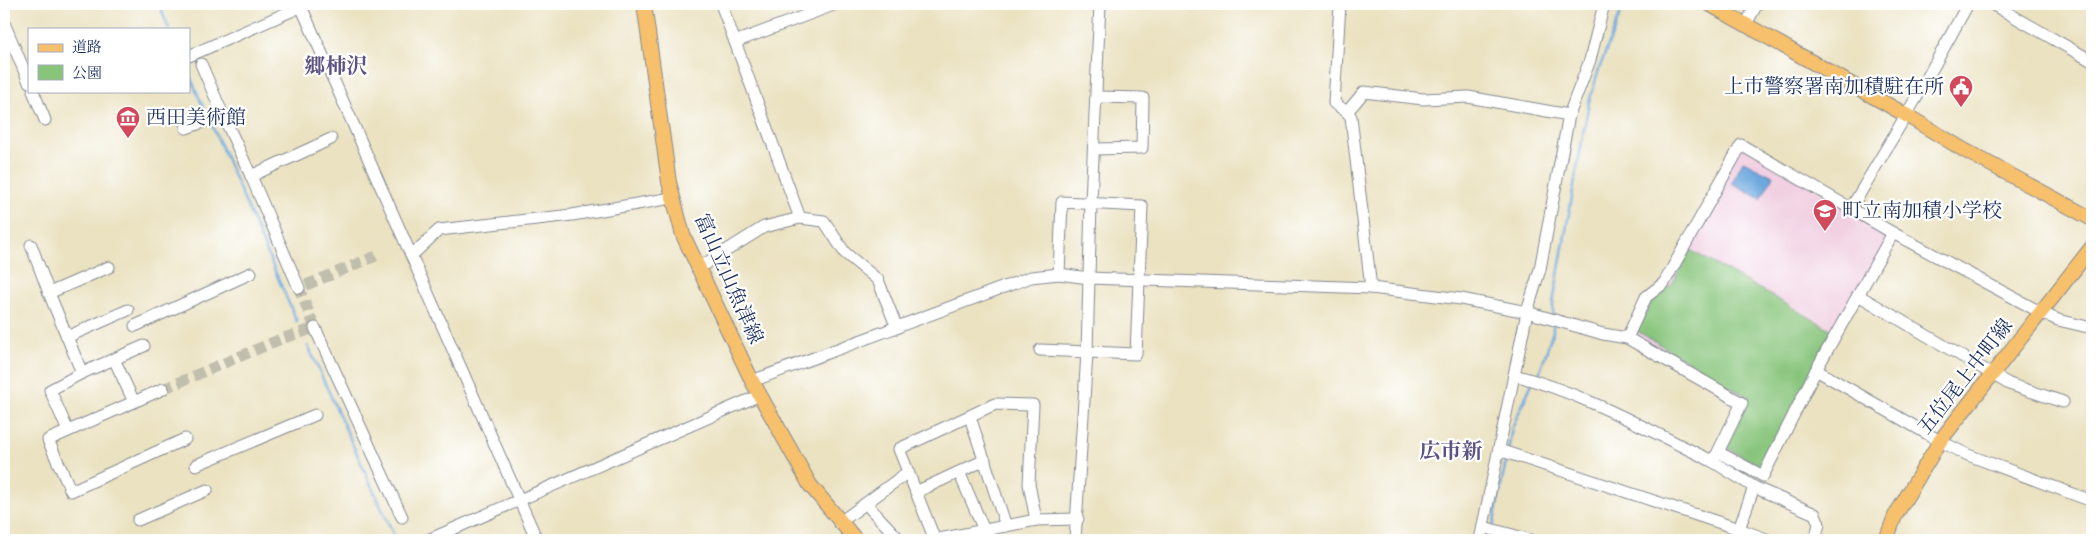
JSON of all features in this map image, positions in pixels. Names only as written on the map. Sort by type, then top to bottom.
[{"type":"main road","name":"富山立山魚津線","points":[[644,4],[672,198],[682,235],[752,381],[810,485],[856,540]]},
{"type":"main road","points":[[1709,4],[1906,115],[1964,150],[2092,219]]},
{"type":"main road","name":"五位尾上中町線","points":[[1886,540],[1896,516],[1940,441],[2092,247]]},
{"type":"street","points":[[721,4],[800,218]]},
{"type":"street","points":[[735,42],[836,4]]},
{"type":"street","points":[[1076,540],[1087,353],[1091,202],[1100,4]]},
{"type":"street","points":[[1340,4],[1334,102],[1351,117],[1371,288]]},
{"type":"street","points":[[1480,540],[1527,312],[1540,269],[1569,115],[1590,60],[1604,4]]},
{"type":"street","points":[[1746,24],[1757,4]]},
{"type":"street","points":[[1850,210],[1968,4]]},
{"type":"street","points":[[1992,4],[2092,61]]},
{"type":"street","points":[[190,56],[303,5],[537,540]]},
{"type":"street","points":[[4,23],[28,80]]},
{"type":"street","points":[[201,64],[299,288]]},
{"type":"street","points":[[33,92],[45,120]]},
{"type":"street","points":[[1347,112],[1364,92],[1423,99],[1468,98],[1569,115]]},
{"type":"street","points":[[1094,149],[1142,148],[1143,98],[1097,97]]},
{"type":"street","points":[[186,128],[223,115]]},
{"type":"street","points":[[251,176],[331,139]]},
{"type":"street","points":[[1627,338],[1646,296],[1664,283],[1741,145],[1850,210],[2042,313],[2058,320],[2092,328]]},
{"type":"street","points":[[412,255],[440,230],[572,215],[672,198]]},
{"type":"street","points":[[1040,350],[1136,354],[1142,206],[1062,202],[1059,274]]},
{"type":"street","points":[[697,269],[764,227],[800,218],[824,221],[845,253],[878,280],[897,328]]},
{"type":"street","points":[[1514,375],[1543,382],[1763,476],[1816,370],[1893,233]]},
{"type":"street","points":[[31,245],[48,293],[82,373]]},
{"type":"street","points":[[48,293],[109,267]]},
{"type":"street","points":[[135,326],[251,274]]},
{"type":"street","points":[[752,381],[1031,277],[1059,274],[1089,278],[1371,288],[1461,299],[1527,312],[1603,334],[1627,338],[1742,403],[1715,457]]},
{"type":"street","points":[[1858,295],[2009,384],[2064,402]]},
{"type":"street","points":[[67,337],[128,310]]},
{"type":"street","points":[[315,328],[402,517]]},
{"type":"street","points":[[68,431],[50,390],[82,373],[144,346]]},
{"type":"street","points":[[114,359],[134,402]]},
{"type":"street","points":[[1816,370],[1968,455],[2092,501]]},
{"type":"street","points":[[163,389],[48,440],[70,491],[185,439]]},
{"type":"street","points":[[428,540],[760,395]]},
{"type":"street","points":[[1036,520],[1029,484],[1032,406],[996,404],[899,449],[934,540],[1036,520],[1078,519]]},
{"type":"street","points":[[196,465],[315,415]]},
{"type":"street","points":[[970,416],[1006,526]]},
{"type":"street","points":[[1499,450],[1737,535],[1769,540]]},
{"type":"street","points":[[1715,457],[1754,487],[1815,514],[1819,524],[1814,540]]},
{"type":"street","points":[[916,492],[985,460]]},
{"type":"street","points":[[840,523],[908,472]]},
{"type":"street","points":[[959,472],[984,530]]},
{"type":"street","points":[[1737,535],[1754,487]]},
{"type":"street","points":[[138,520],[207,490]]},
{"type":"street","points":[[866,504],[900,540]]},
{"type":"street","points":[[1483,527],[1531,540]]},
{"type":"shaded area","points":[[1741,145],[1893,233],[1763,476],[1718,452],[1742,403],[1627,338],[1646,297],[1664,283]]},
{"type":"green space","points":[[1690,250],[1832,330],[1762,467],[1727,448],[1749,398],[1637,331],[1652,301],[1672,284]]},
{"type":"water","points":[[1743,161],[1773,176],[1761,199],[1732,183]]},
{"type":"waterway","points":[[159,4],[169,28]]},
{"type":"waterway","points":[[1553,315],[1553,303],[1589,102],[1599,69],[1624,4]]},
{"type":"waterway","points":[[190,76],[207,116]]},
{"type":"waterway","points":[[211,123],[297,322]]},
{"type":"waterway","points":[[1538,378],[1553,331],[1553,323]]},
{"type":"waterway","points":[[308,346],[396,540]]},
{"type":"waterway","points":[[1508,451],[1512,428],[1532,383]]},
{"type":"waterway","points":[[1493,527],[1507,456]]},
{"type":"waterway","points":[[1489,540],[1491,532]]},
{"type":"tunnel","points":[[163,389],[281,339],[315,328],[299,288],[376,256]]},
{"type":"place","name":"上市警察署南加積駐在所","points":[[1961,108]]},
{"type":"place","name":"西田美術館","points":[[128,139]]},
{"type":"place","name":"町立南加積小学校","points":[[1825,232]]},
{"type":"district","name":"郷柿沢","points":[[336,67]]},
{"type":"district","name":"広市新","points":[[1451,452]]}]
